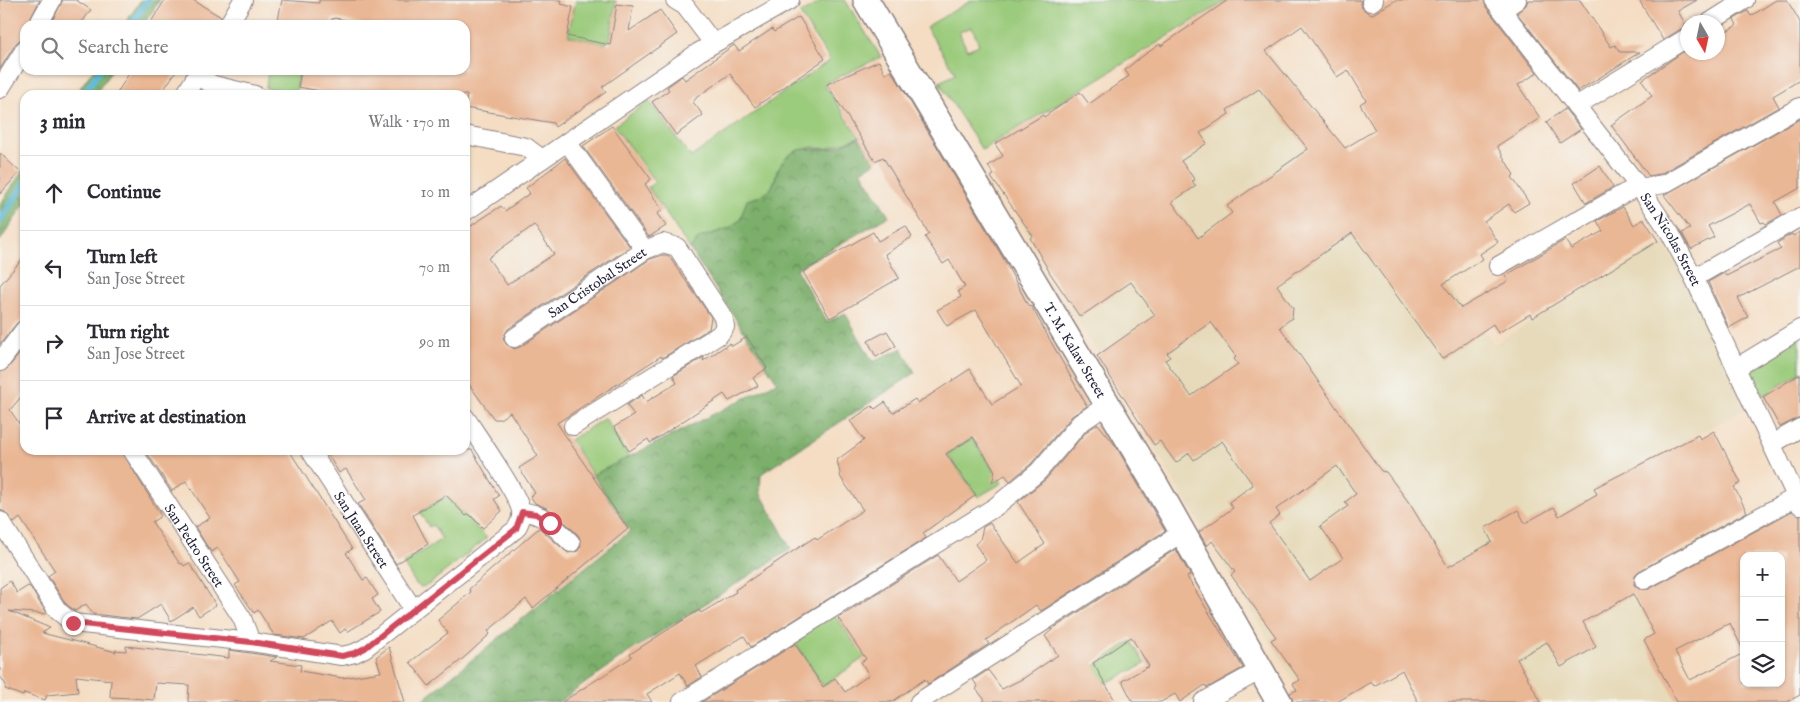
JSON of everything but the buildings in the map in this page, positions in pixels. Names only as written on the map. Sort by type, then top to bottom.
[{"type":"street","points":[[41,20],[52,0]]},
{"type":"street","points":[[231,20],[243,0]]},
{"type":"street","points":[[675,0],[685,6],[713,43]]},
{"type":"street","points":[[470,209],[713,43],[790,0]]},
{"type":"street","name":"T. M. Kalaw Street","points":[[866,0],[1183,532],[1279,702]]},
{"type":"street","points":[[1498,5],[1517,0]]},
{"type":"street","points":[[1718,15],[1733,3]]},
{"type":"street","name":"San Nicolas Street","points":[[1498,5],[1640,188],[1670,233],[1694,278],[1798,501]]},
{"type":"street","points":[[1576,106],[1680,42]]},
{"type":"street","points":[[0,89],[20,57]]},
{"type":"street","points":[[188,90],[197,75]]},
{"type":"street","points":[[201,75],[214,85],[234,90]]},
{"type":"street","points":[[1498,266],[1622,194],[1640,188],[1664,184],[1800,107]]},
{"type":"street","points":[[470,137],[526,147],[542,159]]},
{"type":"street","name":"San Cristobal Street","points":[[514,338],[645,250],[568,142]]},
{"type":"street","points":[[1694,278],[1800,217]]},
{"type":"street","points":[[573,426],[719,335],[725,327],[723,317],[677,247],[662,243],[645,250]]},
{"type":"street","points":[[1736,368],[1800,329]]},
{"type":"street","points":[[0,362],[20,336]]},
{"type":"street","points":[[682,702],[995,507],[1038,472],[1080,423],[1107,405]]},
{"type":"street","points":[[0,522],[58,611],[73,623],[251,642],[332,654],[351,654],[365,648],[516,529],[522,512],[516,497],[470,425]]},
{"type":"street","points":[[1772,444],[1800,428]]},
{"type":"street","name":"San Pedro Street","points":[[135,455],[242,618],[251,642]]},
{"type":"street","name":"San Juan Street","points":[[313,455],[413,609]]},
{"type":"street","points":[[1644,580],[1798,501]]},
{"type":"street","points":[[522,512],[530,512],[542,517],[571,543]]},
{"type":"street","points":[[919,702],[1183,532]]},
{"type":"street","points":[[1203,702],[1261,670]]},
{"type":"shaded area","points":[[1267,49],[1361,168],[1494,344],[1664,243],[1694,299],[1745,409],[1593,488],[1644,594],[1702,702],[1444,702],[1422,658],[1374,686],[1351,646],[1294,682],[1018,219]]},
{"type":"green space","points":[[141,0],[160,0],[146,20],[127,20]]},
{"type":"green space","points":[[576,0],[616,1],[610,40],[605,44],[568,36]]},
{"type":"green space","points":[[824,0],[845,0],[881,57],[824,84],[859,137],[826,149],[811,147],[777,170],[774,183],[765,194],[747,200],[740,220],[729,228],[699,238],[690,249],[648,187],[655,182],[614,126],[649,101],[691,157],[830,60],[800,14]]},
{"type":"green space","points":[[972,0],[1226,1],[982,150],[939,82],[956,74],[926,27]],"holes":[[[972,27],[979,45],[967,50],[959,32]]]},
{"type":"green space","points":[[89,75],[109,75],[98,90],[79,90]]},
{"type":"green space","points":[[267,75],[299,75],[297,90],[266,88]]},
{"type":"green space","points":[[859,137],[875,163],[861,171],[889,216],[796,269],[827,322],[845,313],[873,362],[902,348],[915,373],[761,474],[760,492],[791,549],[628,653],[559,702],[420,702],[630,531],[593,475],[777,382],[690,249],[699,238],[729,228],[740,220],[747,200],[768,192],[779,167],[792,153],[804,149],[834,148]]},
{"type":"green space","points":[[20,175],[20,211],[0,241],[0,205]]},
{"type":"green space","points":[[1800,338],[1800,373],[1763,396],[1751,371]]},
{"type":"green space","points":[[605,418],[629,457],[593,475],[570,440]]},
{"type":"green space","points":[[972,438],[1002,483],[978,497],[947,454]]},
{"type":"green space","points":[[446,496],[487,538],[428,585],[421,587],[416,584],[403,563],[442,539],[433,525],[429,527],[420,512]]},
{"type":"green space","points":[[834,614],[856,645],[868,655],[823,686],[792,637]]},
{"type":"green space","points":[[1131,641],[1145,664],[1104,684],[1055,693]]},
{"type":"waterway","points":[[134,20],[148,0]]},
{"type":"waterway","points":[[86,90],[97,75]]},
{"type":"waterway","points":[[0,221],[20,191]]},
{"type":"route","points":[[73,623],[251,642],[342,656],[365,648],[516,529],[520,524],[522,512],[536,514],[550,523]]}]
